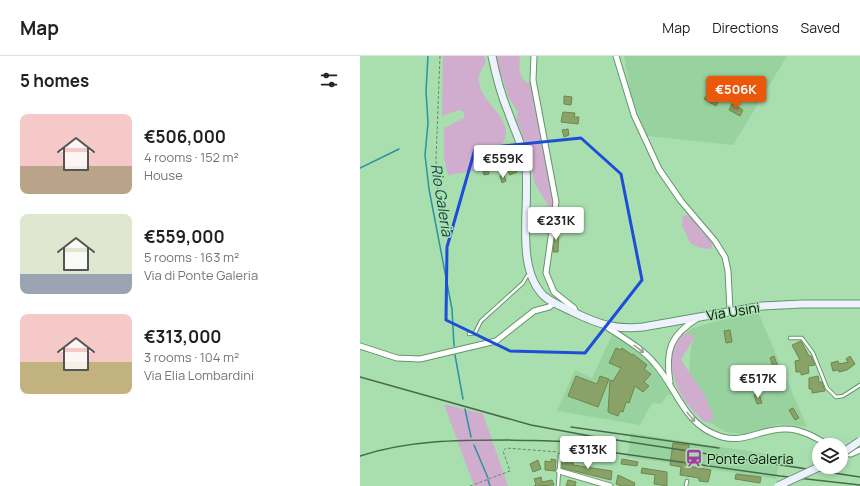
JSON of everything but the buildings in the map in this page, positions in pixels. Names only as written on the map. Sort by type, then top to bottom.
[{"type":"main road","name":"Via Usini","points":[[492,56],[499,88],[525,159],[527,178],[526,249],[532,276],[541,293],[554,303],[607,326],[624,328],[643,327],[704,315],[774,305],[860,304]]},
{"type":"main road","points":[[848,449],[860,441]]},
{"type":"main road","points":[[778,486],[812,469]]},
{"type":"street","points":[[534,56],[533,80],[556,202],[547,275],[554,292],[573,308],[576,313]]},
{"type":"street","points":[[616,56],[634,114],[659,169],[674,192],[712,236],[723,253],[728,271],[730,311]]},
{"type":"street","points":[[360,346],[402,359],[415,360],[499,340],[534,311],[549,307],[554,303]]},
{"type":"street","points":[[670,385],[667,360],[671,344],[684,328],[704,315]]},
{"type":"street","points":[[607,326],[648,356],[670,385],[692,419],[702,428],[718,436],[733,439],[747,438],[777,429],[789,429],[805,433],[815,438]]},
{"type":"street","points":[[848,454],[860,450]]},
{"type":"street","points":[[559,471],[610,486]]},
{"type":"lane","points":[[469,334],[475,333],[481,321],[523,283],[527,276],[532,276]]},
{"type":"lane","points":[[790,338],[802,338],[813,353],[827,388],[836,397],[843,396],[860,385]]},
{"type":"lane","points":[[558,486],[560,455]]},
{"type":"lane","points":[[686,486],[687,481]]},
{"type":"path","points":[[438,194],[436,159],[440,56]]},
{"type":"path","points":[[470,486],[510,471],[503,451],[507,447],[580,455],[583,452],[602,454],[603,452]]},
{"type":"highlighted area","points":[[581,138],[621,174],[642,280],[585,353],[510,351],[446,320],[447,247],[475,149]]},
{"type":"shaded area","points":[[443,56],[484,56],[486,61],[480,72],[479,85],[483,94],[501,118],[505,126],[506,134],[503,143],[478,151],[480,170],[448,175],[444,158],[444,128],[464,118],[464,112],[459,110],[442,116]]},
{"type":"shaded area","points":[[496,56],[520,56],[519,68],[522,78],[528,83],[532,81],[555,207],[553,211],[535,184],[526,145],[516,118],[518,112],[508,96],[503,79],[500,78]]},
{"type":"shaded area","points":[[624,56],[787,56],[733,145],[647,136],[631,95]]},
{"type":"shaded area","points":[[687,215],[694,218],[713,242],[711,249],[700,248],[690,243],[682,225],[683,216]]},
{"type":"shaded area","points":[[758,312],[807,427],[779,424],[746,435],[726,432],[709,422],[714,417],[689,372],[691,345],[695,336],[686,333],[690,329],[717,321]]},
{"type":"shaded area","points":[[686,333],[695,336],[681,360],[704,394],[714,417],[709,422],[704,422],[692,410],[684,400],[675,380],[672,353],[679,338]]},
{"type":"shaded area","points":[[612,335],[631,346],[650,362],[672,394],[667,395],[661,404],[652,403],[640,425],[557,411],[575,370],[592,378]]},
{"type":"shaded area","points":[[444,404],[483,414],[508,486],[474,486]]},
{"type":"shaded area","points":[[631,433],[780,456],[776,479],[699,468],[697,478],[680,475],[681,465],[627,457]]},
{"type":"waterway","name":"Rio Galeria","points":[[428,56],[426,91],[428,123],[425,155],[429,189],[452,309],[454,346]]},
{"type":"waterway","points":[[360,168],[399,149]]},
{"type":"waterway","name":"Rio Galeria","points":[[455,355],[463,399]]},
{"type":"waterway","name":"Rio Galeria","points":[[465,409],[471,437]]},
{"type":"waterway","name":"Rio Galeria","points":[[474,445],[488,478]]},
{"type":"waterway","name":"Rio Galeria","points":[[488,480],[490,486]]},
{"type":"railway","points":[[360,377],[531,425],[590,436],[860,477]]},
{"type":"railway","points":[[571,427],[719,448]]},
{"type":"railway","points":[[360,456],[415,444],[471,440],[606,444]]},
{"type":"railway","points":[[574,447],[780,476],[860,485]]},
{"type":"place","name":"Ponte Galeria","points":[[694,458]]}]
